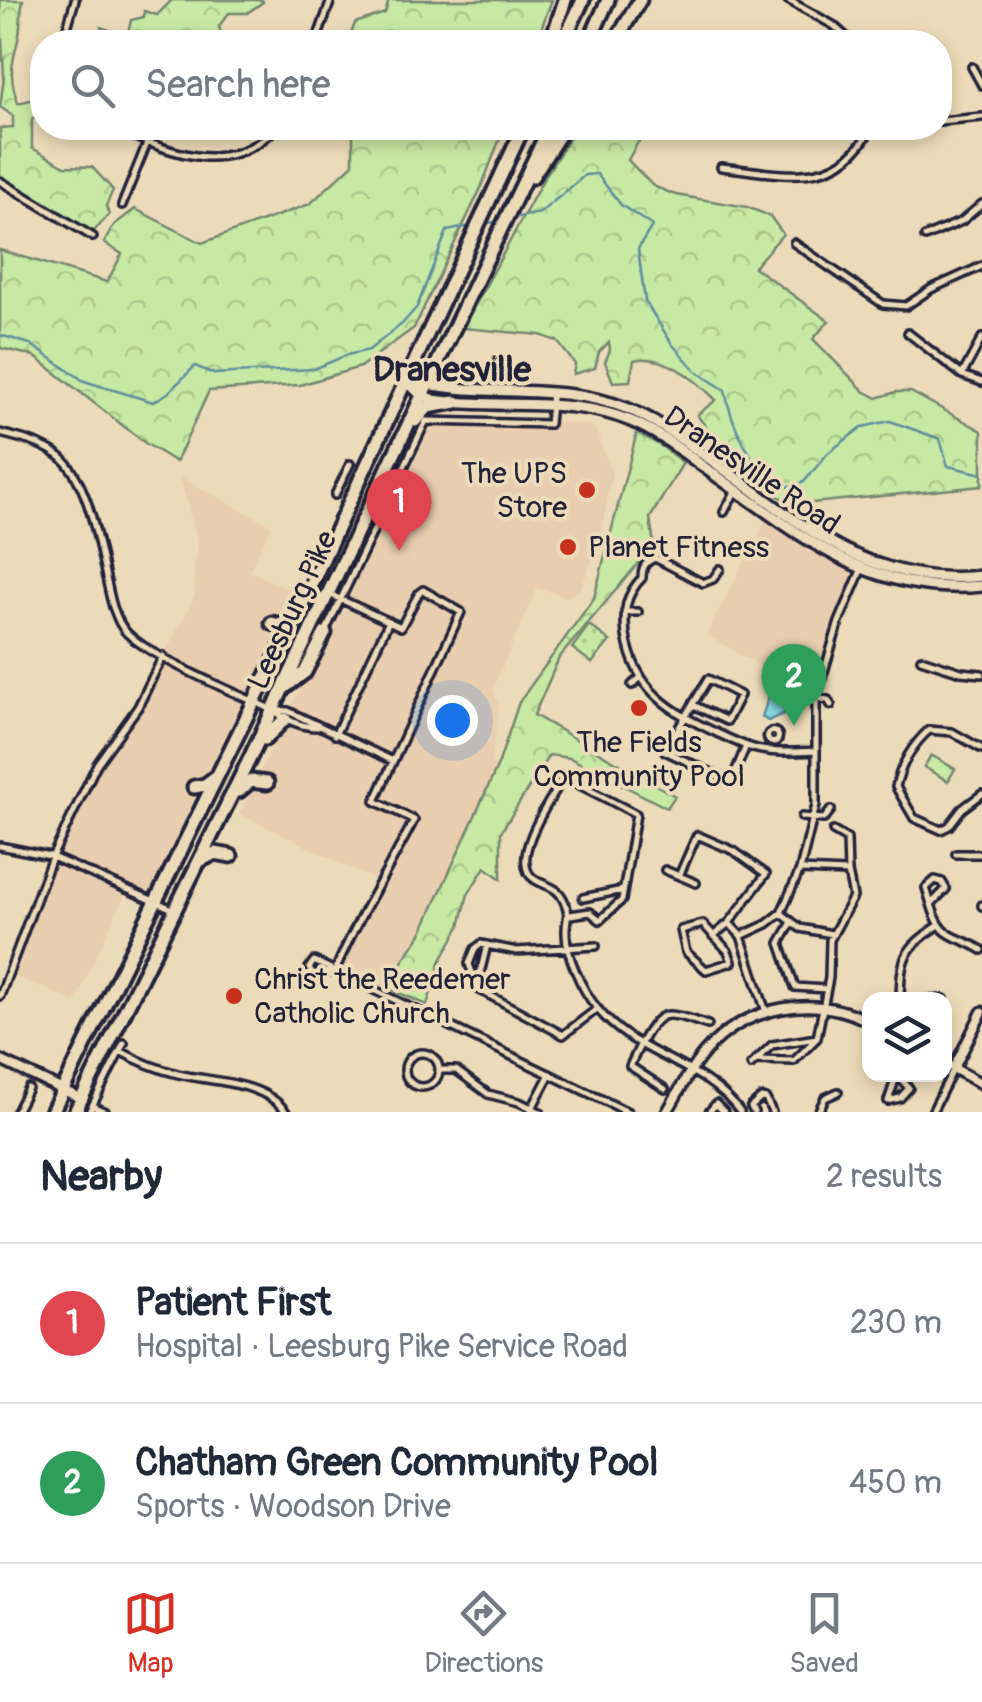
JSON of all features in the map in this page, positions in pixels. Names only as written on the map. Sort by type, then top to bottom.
[{"type":"highway","points":[[555,30],[565,0]]},
{"type":"highway","points":[[568,30],[583,0]]},
{"type":"highway","points":[[594,30],[608,0]]},
{"type":"highway","points":[[622,30],[641,0]]},
{"type":"highway","name":"Leesburg Pike","points":[[52,1112],[297,615],[516,140]]},
{"type":"highway","name":"Leesburg Pike","points":[[75,1112],[88,1106],[176,910],[283,689],[335,596],[352,543],[395,466],[396,450],[543,140]]},
{"type":"highway","points":[[511,210],[556,140]]},
{"type":"highway","points":[[352,543],[370,490],[413,396],[406,379]]},
{"type":"highway","points":[[396,450],[424,409],[456,402]]},
{"type":"highway","points":[[272,623],[279,625],[297,615]]},
{"type":"highway","points":[[283,689],[306,672],[325,633]]},
{"type":"highway","points":[[250,758],[285,719]]},
{"type":"highway","points":[[229,802],[251,780],[267,783]]},
{"type":"highway","points":[[199,863],[212,854],[231,856],[218,842],[216,828]]},
{"type":"main road","name":"Dranesville Road","points":[[406,379],[456,402],[585,408],[633,422],[670,442],[818,546],[896,581],[930,587],[982,586]]},
{"type":"main road","name":"Dranesville Road","points":[[424,390],[552,392],[605,401],[641,414],[863,566],[927,577],[982,576]]},
{"type":"street","points":[[67,30],[76,0]]},
{"type":"street","points":[[320,30],[331,0]]},
{"type":"street","points":[[788,0],[838,30]]},
{"type":"street","points":[[972,67],[982,85]]},
{"type":"street","points":[[952,120],[982,117]]},
{"type":"street","points":[[143,140],[184,155],[221,157],[261,140]]},
{"type":"street","points":[[721,167],[795,175],[822,172],[854,153],[863,140]]},
{"type":"street","points":[[122,204],[148,142]]},
{"type":"street","points":[[0,182],[93,237]]},
{"type":"street","points":[[925,237],[962,221],[982,204]]},
{"type":"street","points":[[794,243],[893,307],[910,305],[931,289],[982,266]]},
{"type":"street","points":[[908,333],[962,375],[982,382]]},
{"type":"street","points":[[962,375],[982,338]]},
{"type":"street","points":[[325,633],[335,596],[395,466],[426,421],[549,424],[552,392]]},
{"type":"street","points":[[0,433],[48,449],[69,466],[82,492],[120,624],[130,636],[285,719],[318,727]]},
{"type":"street","points":[[335,495],[350,464]]},
{"type":"street","points":[[345,474],[359,480]]},
{"type":"street","points":[[724,512],[737,490]]},
{"type":"street","points":[[720,569],[714,580],[703,583],[655,558],[647,562],[642,578],[630,590],[625,612],[627,640],[641,677],[664,705],[746,746],[772,752],[816,751]]},
{"type":"street","points":[[740,936],[781,914],[800,870],[814,819],[816,698],[839,622],[863,566]]},
{"type":"street","points":[[335,596],[402,628],[423,590],[461,612],[374,801],[414,820],[386,876],[370,897],[335,972]]},
{"type":"street","points":[[625,612],[638,612]]},
{"type":"street","points":[[335,735],[389,621]]},
{"type":"street","points":[[0,996],[52,857],[103,754],[138,707],[163,656]]},
{"type":"street","points":[[922,659],[982,674]]},
{"type":"street","points":[[632,685],[641,677]]},
{"type":"street","points":[[693,705],[727,722],[740,695],[708,679],[664,751],[731,782],[746,746]]},
{"type":"street","points":[[816,698],[828,700],[831,705]]},
{"type":"street","points":[[273,710],[288,712],[393,761]]},
{"type":"street","points":[[980,799],[962,809],[950,826],[935,829],[914,818],[896,787],[908,758],[929,730],[952,732],[982,749]]},
{"type":"street","points":[[772,743],[772,752]]},
{"type":"street","points":[[570,915],[590,912],[600,920],[621,902],[636,814],[571,779],[564,779],[529,836],[528,871],[532,878],[560,891],[570,915],[565,929],[569,949],[597,1008],[626,1034],[715,1085],[740,1110]]},
{"type":"street","points":[[802,816],[826,818],[831,810]]},
{"type":"street","points":[[817,1038],[772,1046],[753,1062],[794,1061],[817,1038],[832,934],[853,897],[847,840],[833,831]]},
{"type":"street","points":[[679,876],[697,835],[734,851],[766,874],[729,923],[713,936]]},
{"type":"street","points":[[0,846],[52,857],[176,910]]},
{"type":"street","points":[[956,854],[982,854]]},
{"type":"street","points":[[665,870],[696,883]]},
{"type":"street","points":[[800,870],[848,872]]},
{"type":"street","points":[[931,904],[945,893],[940,881],[932,881],[926,888],[931,904],[938,926],[948,936],[982,950]]},
{"type":"street","points":[[583,911],[586,898],[623,890]]},
{"type":"street","points":[[781,914],[800,928],[832,934]]},
{"type":"street","points":[[792,922],[780,942],[795,987],[827,989]]},
{"type":"street","points":[[729,923],[740,936],[766,1012]]},
{"type":"street","points":[[703,924],[713,936],[728,951],[732,962],[706,970],[686,952],[681,930],[703,924]]},
{"type":"street","points":[[900,992],[906,952],[916,940],[938,926]]},
{"type":"street","points":[[596,946],[517,951],[478,946],[470,960],[476,987],[563,1035],[597,1008]]},
{"type":"street","points":[[476,987],[487,946]]},
{"type":"street","points":[[335,972],[312,974],[309,968],[316,961],[628,1112]]},
{"type":"street","points":[[668,1112],[691,1071],[719,1038],[745,1020],[791,1007],[824,1007],[862,1019]]},
{"type":"street","points":[[932,1112],[982,1012]]},
{"type":"street","points":[[664,1089],[630,1066],[659,1018],[667,1014],[708,1025]]},
{"type":"street","points":[[88,1106],[124,1043]]},
{"type":"street","points":[[120,1051],[175,1074],[263,1092],[286,1112]]},
{"type":"street","points":[[424,1053],[436,1060],[440,1070],[437,1079],[425,1087],[409,1082],[405,1071],[413,1055],[424,1053]]},
{"type":"street","points":[[0,1060],[106,1112]]},
{"type":"street","points":[[954,1068],[982,1084]]},
{"type":"street","points":[[440,1070],[456,1070],[488,1094],[540,1112]]},
{"type":"street","points":[[531,1110],[550,1074]]},
{"type":"street","points":[[884,1112],[894,1080],[900,1078],[909,1088],[900,1098],[888,1101]]},
{"type":"street","points":[[16,1112],[28,1088]]},
{"type":"street","points":[[818,1112],[825,1098],[838,1092]]},
{"type":"street","points":[[709,1112],[716,1104],[727,1112],[752,1109],[760,1098],[766,1098],[772,1112]]},
{"type":"shaded area","points":[[438,416],[518,417],[589,425],[596,430],[612,474],[599,544],[580,589],[568,597],[537,588],[493,688],[499,708],[491,763],[498,765],[421,934],[380,994],[335,971],[381,883],[240,814],[423,428]]},
{"type":"shaded area","points":[[180,477],[272,526],[249,571],[306,596],[255,701],[236,693],[244,705],[217,776],[157,901],[128,888],[75,1002],[10,974],[52,857],[97,764],[130,719],[195,596],[194,561],[198,545]]},
{"type":"shaded area","points":[[770,512],[861,570],[839,622],[816,698],[706,635]]},
{"type":"green space","points":[[0,0],[23,0],[12,78],[18,103],[30,100],[32,148],[65,166],[92,167],[113,190],[106,206],[109,215],[93,232],[0,179],[0,128],[13,127],[13,116],[0,107],[4,77]]},
{"type":"green space","points":[[172,0],[263,2],[247,13],[229,13],[220,30],[128,30],[131,20],[144,17],[144,11],[157,15]]},
{"type":"green space","points":[[389,0],[552,0],[541,30],[352,30],[355,23],[385,13]]},
{"type":"green space","points":[[353,140],[499,140],[481,188],[414,328],[360,367],[300,385],[209,391],[176,462],[145,443],[34,356],[0,348],[0,250],[107,282],[122,254],[104,243],[114,225],[135,209],[202,243],[310,204],[353,164]]},
{"type":"green space","points":[[568,140],[640,140],[628,160],[653,186],[676,195],[747,207],[770,216],[783,234],[754,267],[829,321],[813,339],[864,391],[877,398],[911,392],[982,431],[982,486],[792,505],[708,449],[706,427],[697,415],[716,400],[668,364],[634,360],[630,381],[613,382],[605,362],[609,342],[599,352],[595,368],[573,374],[575,364],[557,341],[540,335],[463,328]]},
{"type":"green space","points":[[637,432],[683,463],[650,518],[655,551],[646,554],[559,658],[534,715],[675,796],[667,808],[570,758],[549,755],[501,832],[501,879],[485,867],[468,894],[460,926],[440,962],[427,1005],[385,987],[421,934],[498,765],[519,702],[594,598]]},
{"type":"green space","points":[[589,625],[610,641],[592,663],[572,648]]},
{"type":"green space","points":[[931,755],[955,769],[948,781],[924,767]]},
{"type":"water","points":[[770,692],[788,695],[795,705],[768,721],[762,717]]},
{"type":"waterway","points":[[513,218],[540,213],[585,175],[597,174],[621,205],[652,226],[638,249],[645,301],[672,344],[697,372],[725,390],[744,444],[779,489],[804,482],[828,453],[862,427],[890,421],[940,439],[948,466],[982,474]]},
{"type":"waterway","points":[[483,224],[500,221]]},
{"type":"waterway","points":[[0,335],[30,344],[84,381],[153,402],[195,366],[214,374],[314,369],[369,350],[402,324],[417,307],[447,231],[471,226]]},
{"type":"place","name":"The UPS Store","points":[[587,490]]},
{"type":"place","name":"Planet Fitness","points":[[568,547]]},
{"type":"place","name":"Patient First","points":[[399,551]]},
{"type":"place","name":"The Fields Community Pool","points":[[639,708]]},
{"type":"place","name":"Chatham Green Community Pool","points":[[794,726]]},
{"type":"place","name":"Christ the Reedemer Catholic Church","points":[[234,996]]},
{"type":"district","name":"Dranesville","points":[[452,369]]}]
